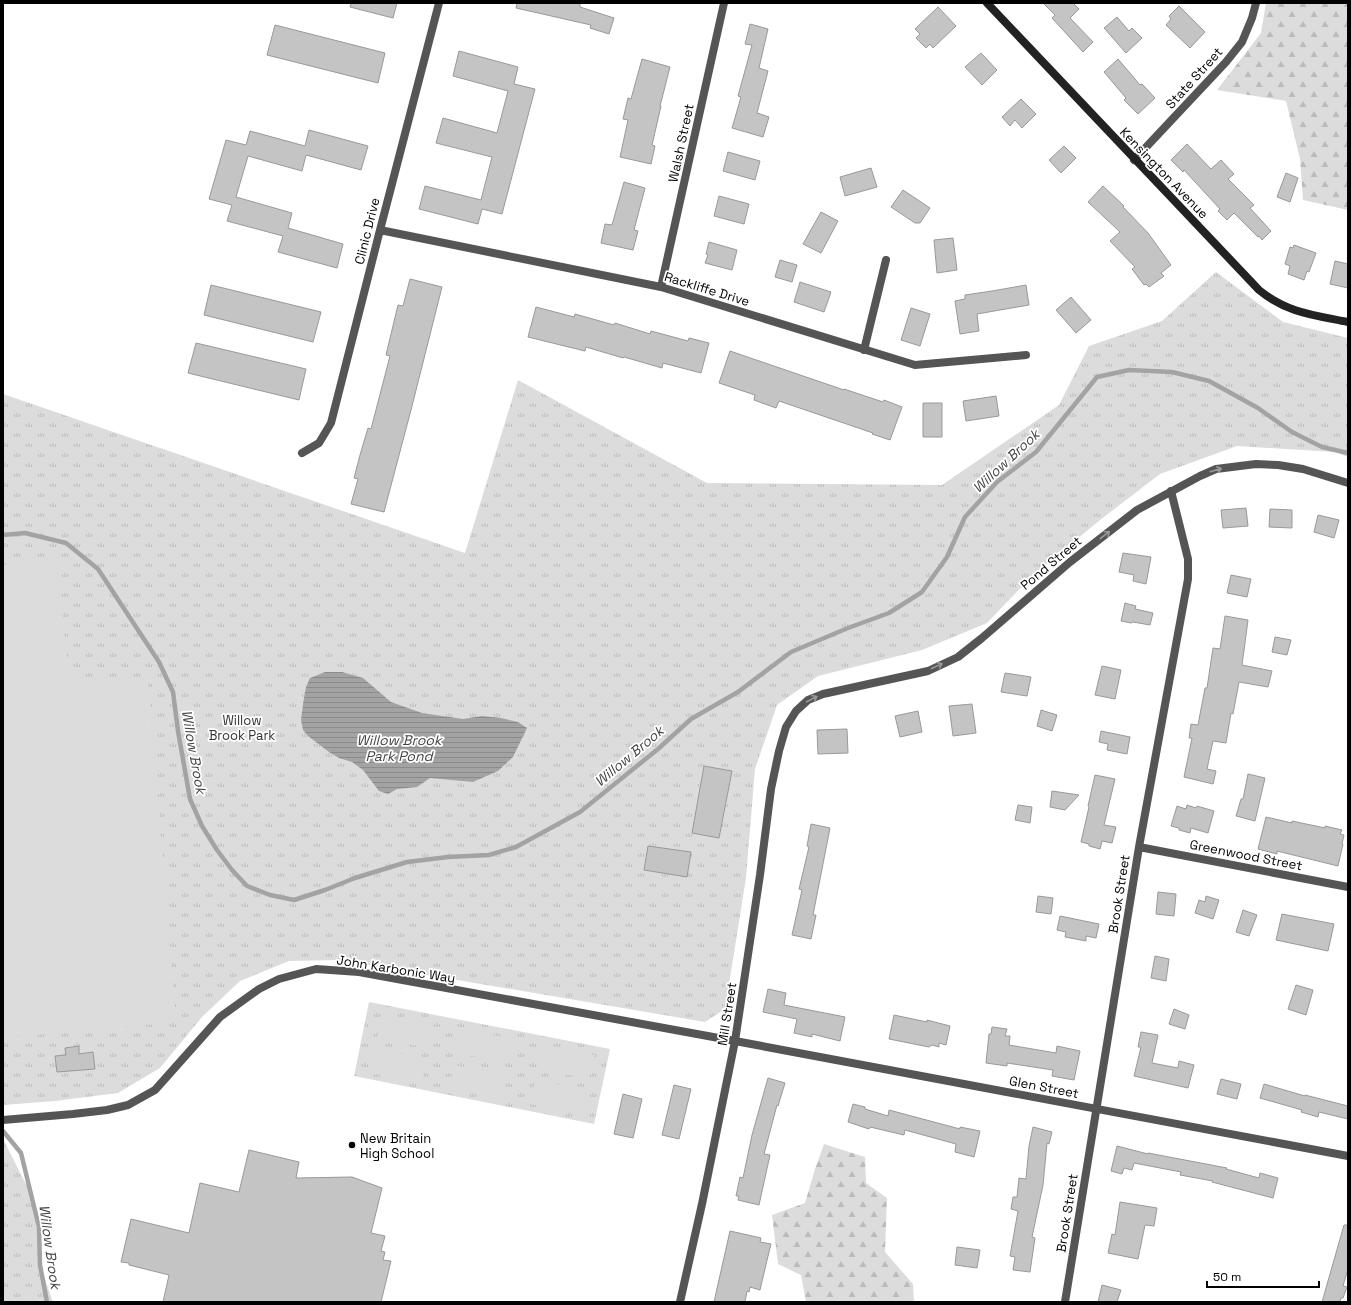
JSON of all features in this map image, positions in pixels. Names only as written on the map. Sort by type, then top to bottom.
[{"type":"main road","name":"Kensington Avenue","points":[[987,3],[1134,160],[1245,276],[1266,295],[1279,304],[1293,310],[1348,322]]},
{"type":"street","name":"Clinic Drive","points":[[302,453],[319,443],[331,422],[439,3]]},
{"type":"street","name":"Walsh Street","points":[[661,287],[724,3]]},
{"type":"street","name":"State Street","points":[[1134,160],[1226,62],[1242,42],[1252,18],[1256,3]]},
{"type":"street","name":"Rackliffe Drive","points":[[380,230],[661,287],[915,365],[1026,355]]},
{"type":"street","points":[[864,350],[886,260]]},
{"type":"street","name":"Pond Street","points":[[786,727],[796,711],[808,700],[823,694],[928,671],[958,657],[1070,562],[1131,514],[1171,491],[1216,469],[1256,464],[1278,465],[1303,469],[1348,483]]},
{"type":"street","name":"Brook Street","points":[[1065,1302],[1139,847],[1188,579],[1188,559],[1171,491]]},
{"type":"street","name":"Mill Street","points":[[680,1302],[702,1204],[735,1041],[771,790],[779,751],[786,727]]},
{"type":"street","name":"Greenwood Street","points":[[1139,847],[1348,887]]},
{"type":"street","name":"John Karbonic Way","points":[[5,1120],[80,1114],[108,1110],[128,1105],[154,1090],[220,1017],[259,989],[273,982],[316,969],[359,972],[735,1041]]},
{"type":"street","name":"Glen Street","points":[[735,1041],[1348,1156]]},
{"type":"green space","points":[[1266,3],[1348,3],[1348,210],[1303,200],[1300,159],[1286,101],[1217,90],[1261,33]]},
{"type":"green space","name":"Willow Brook Park","points":[[1216,272],[1283,322],[1348,338],[1348,457],[1335,452],[1237,446],[1160,474],[1100,520],[1032,576],[987,623],[922,650],[818,676],[777,705],[755,769],[746,878],[725,1009],[705,1022],[340,960],[289,961],[240,981],[202,1017],[160,1068],[118,1093],[55,1101],[3,1105],[3,394],[465,553],[518,380],[707,483],[942,485],[1059,405],[1089,346],[1162,321]]},
{"type":"green space","points":[[56,559],[70,683],[148,679],[176,1022],[3,1038],[3,565]]},
{"type":"green space","points":[[369,1002],[610,1049],[594,1124],[354,1076]]},
{"type":"green space","points":[[381,1014],[434,1024],[429,1048],[377,1038]]},
{"type":"green space","points":[[461,1029],[513,1039],[509,1063],[456,1053]]},
{"type":"green space","points":[[542,1045],[594,1055],[589,1079],[537,1069]]},
{"type":"green space","points":[[374,1049],[426,1058],[422,1082],[369,1073]]},
{"type":"green space","points":[[454,1065],[506,1075],[502,1099],[449,1089]]},
{"type":"green space","points":[[535,1080],[587,1090],[583,1114],[530,1104]]},
{"type":"green space","points":[[3,1139],[34,1200],[41,1237],[40,1265],[53,1302],[3,1302]]},
{"type":"green space","points":[[824,1144],[865,1157],[866,1183],[887,1198],[885,1252],[913,1284],[914,1302],[806,1302],[801,1275],[778,1264],[772,1215],[805,1203]]},
{"type":"water","name":"Willow Brook Park Pond","points":[[325,672],[342,672],[363,678],[391,702],[422,713],[463,719],[482,716],[501,718],[518,722],[527,728],[513,757],[498,771],[473,782],[430,778],[417,787],[397,789],[388,794],[379,791],[363,770],[352,762],[339,758],[329,752],[308,736],[303,730],[301,720],[306,687],[310,678]]},
{"type":"building","points":[[351,3],[397,3],[393,18],[350,7]]},
{"type":"building","points":[[517,3],[580,3],[580,7],[614,18],[609,34],[590,28],[591,25],[516,8]]},
{"type":"building","points":[[1043,3],[1073,3],[1079,9],[1070,18],[1093,42],[1083,52],[1052,18],[1055,15]]},
{"type":"building","points":[[1179,6],[1205,32],[1190,48],[1166,25],[1171,19],[1169,16]]},
{"type":"building","points":[[938,7],[956,26],[933,48],[930,44],[926,48],[916,38],[920,34],[915,29]]},
{"type":"building","points":[[1117,17],[1129,31],[1132,28],[1142,38],[1126,53],[1104,28]]},
{"type":"building","points":[[750,24],[768,29],[759,68],[768,71],[757,113],[769,117],[763,137],[732,128],[741,97],[738,96],[752,45],[745,44]]},
{"type":"building","points":[[275,25],[385,53],[378,83],[267,55]]},
{"type":"building","points":[[459,51],[518,67],[514,84],[535,89],[502,214],[482,209],[478,224],[419,209],[425,186],[481,200],[492,157],[436,143],[443,118],[497,133],[508,91],[453,76]]},
{"type":"building","points":[[981,53],[997,70],[982,85],[965,67]]},
{"type":"building","points":[[642,59],[670,67],[652,145],[655,146],[651,164],[620,157],[628,120],[623,119],[628,98],[631,99]]},
{"type":"building","points":[[1118,59],[1140,85],[1142,84],[1155,98],[1138,114],[1124,100],[1126,98],[1104,72]]},
{"type":"building","points":[[1021,99],[1036,114],[1022,128],[1015,120],[1010,126],[1002,117]]},
{"type":"building","points":[[309,130],[368,146],[361,170],[306,155],[302,171],[248,156],[236,197],[292,213],[288,228],[343,244],[337,268],[278,252],[283,236],[227,221],[232,205],[209,199],[226,140],[246,145],[250,131],[305,146]]},
{"type":"building","points":[[1187,144],[1211,169],[1221,160],[1234,174],[1228,179],[1254,205],[1250,208],[1271,231],[1262,240],[1234,213],[1227,220],[1218,211],[1220,209],[1184,170],[1183,172],[1171,160]]},
{"type":"building","points":[[1064,146],[1076,158],[1061,173],[1049,160]]},
{"type":"building","points":[[728,152],[760,161],[755,180],[723,171]]},
{"type":"building","points":[[871,168],[877,187],[845,196],[840,177]]},
{"type":"building","points":[[1286,173],[1298,178],[1290,202],[1277,197]]},
{"type":"building","points":[[624,182],[645,188],[634,230],[638,231],[633,250],[601,243],[605,224],[612,225]]},
{"type":"building","points":[[1103,186],[1124,206],[1123,207],[1148,233],[1171,265],[1161,273],[1164,276],[1149,287],[1146,284],[1144,285],[1132,269],[1135,267],[1110,241],[1120,232],[1088,202]]},
{"type":"building","points":[[903,190],[930,208],[920,223],[915,223],[891,207]]},
{"type":"building","points":[[719,196],[749,204],[744,224],[714,216]]},
{"type":"building","points":[[821,212],[838,221],[821,253],[803,244]]},
{"type":"building","points":[[953,238],[957,270],[937,273],[934,240]]},
{"type":"building","points":[[709,242],[737,250],[732,270],[705,263],[708,255],[706,254]]},
{"type":"building","points":[[1294,245],[1316,253],[1309,272],[1307,271],[1304,280],[1288,274],[1290,266],[1285,264],[1290,247],[1293,248]]},
{"type":"building","points":[[780,260],[797,265],[792,282],[775,277]]},
{"type":"building","points":[[1335,261],[1348,264],[1348,288],[1330,284]]},
{"type":"building","points":[[410,279],[442,287],[384,512],[351,504],[358,479],[354,478],[360,455],[368,428],[371,429],[390,356],[386,355],[398,305],[403,306]]},
{"type":"building","points":[[800,282],[831,292],[824,312],[794,302]]},
{"type":"building","points":[[211,285],[321,312],[313,342],[204,315]]},
{"type":"building","points":[[1026,285],[1029,305],[977,314],[979,331],[960,334],[955,301],[965,299],[965,295]]},
{"type":"building","points":[[1071,297],[1091,320],[1076,333],[1056,310]]},
{"type":"building","points":[[536,307],[574,317],[575,314],[614,325],[615,323],[650,334],[651,331],[688,341],[689,338],[709,343],[701,373],[663,363],[662,368],[586,347],[585,351],[528,337]]},
{"type":"building","points":[[911,308],[930,314],[920,346],[901,340]]},
{"type":"building","points":[[196,343],[306,369],[299,400],[188,373]]},
{"type":"building","points":[[730,351],[844,390],[883,402],[884,400],[902,407],[890,440],[779,401],[776,408],[754,400],[755,395],[719,383]]},
{"type":"building","points":[[996,396],[999,416],[966,421],[963,401]]},
{"type":"building","points":[[923,403],[942,403],[942,437],[923,437]]},
{"type":"building","points":[[1246,508],[1248,526],[1223,528],[1221,510]]},
{"type":"building","points":[[1270,509],[1292,510],[1292,528],[1269,527]]},
{"type":"building","points":[[1318,515],[1339,520],[1334,538],[1314,532]]},
{"type":"building","points":[[1123,553],[1151,557],[1146,584],[1133,581],[1134,575],[1119,572]]},
{"type":"building","points":[[1231,575],[1251,579],[1247,597],[1227,593]]},
{"type":"building","points":[[1125,603],[1136,606],[1135,609],[1153,613],[1150,625],[1121,621]]},
{"type":"building","points":[[1225,616],[1248,620],[1242,665],[1272,671],[1268,687],[1239,682],[1233,714],[1231,713],[1226,743],[1213,741],[1207,769],[1216,771],[1213,784],[1184,777],[1192,738],[1189,738],[1191,724],[1198,725],[1205,688],[1207,688],[1213,648],[1220,649]]},
{"type":"building","points":[[1275,637],[1291,640],[1287,655],[1272,652]]},
{"type":"building","points":[[1102,666],[1121,670],[1115,699],[1095,695]]},
{"type":"building","points":[[1005,673],[1031,677],[1027,696],[1001,692]]},
{"type":"building","points":[[972,704],[976,733],[953,736],[949,706]]},
{"type":"building","points":[[1041,710],[1057,715],[1052,731],[1037,726]]},
{"type":"building","points":[[918,711],[922,732],[900,737],[895,716]]},
{"type":"building","points":[[847,729],[848,753],[818,754],[817,730]]},
{"type":"building","points":[[1101,731],[1130,737],[1127,754],[1107,750],[1108,744],[1099,742]]},
{"type":"building","points":[[704,766],[732,771],[719,838],[692,833]]},
{"type":"building","points":[[1248,774],[1265,778],[1255,821],[1236,816],[1241,799],[1243,799]]},
{"type":"building","points":[[1095,775],[1115,779],[1104,825],[1116,827],[1112,843],[1102,841],[1100,849],[1081,842]]},
{"type":"building","points":[[1052,791],[1079,795],[1065,810],[1050,807]]},
{"type":"building","points":[[1018,805],[1032,807],[1030,823],[1015,820]]},
{"type":"building","points":[[1187,805],[1214,811],[1208,833],[1191,828],[1190,833],[1171,826],[1177,806],[1186,809]]},
{"type":"building","points":[[1266,817],[1292,823],[1292,821],[1342,830],[1340,834],[1344,835],[1343,844],[1338,866],[1277,851],[1277,854],[1258,849]]},
{"type":"building","points":[[811,824],[830,828],[813,915],[816,915],[811,939],[792,935],[802,890],[799,889],[809,847],[807,846]]},
{"type":"building","points":[[648,846],[691,852],[687,877],[644,870]]},
{"type":"building","points":[[1158,892],[1176,894],[1174,916],[1156,914]]},
{"type":"building","points":[[1038,896],[1053,898],[1051,914],[1036,912]]},
{"type":"building","points":[[1206,896],[1219,900],[1213,919],[1195,913],[1199,900],[1205,902]]},
{"type":"building","points":[[1243,910],[1257,915],[1249,936],[1236,932]]},
{"type":"building","points":[[1282,914],[1334,924],[1328,951],[1276,940]]},
{"type":"building","points":[[1060,916],[1099,924],[1096,938],[1086,936],[1086,941],[1065,937],[1066,932],[1057,930]]},
{"type":"building","points":[[1155,956],[1169,959],[1166,981],[1151,978]]},
{"type":"building","points":[[1296,985],[1313,990],[1306,1015],[1288,1009]]},
{"type":"building","points":[[768,989],[786,993],[784,1005],[845,1017],[840,1041],[812,1034],[812,1037],[794,1033],[797,1019],[763,1012]]},
{"type":"building","points":[[1174,1009],[1189,1015],[1185,1029],[1169,1024]]},
{"type":"building","points":[[894,1015],[927,1022],[927,1020],[950,1026],[946,1045],[939,1043],[939,1047],[932,1045],[929,1047],[889,1039]]},
{"type":"building","points":[[992,1027],[1007,1029],[1005,1036],[1010,1036],[1009,1045],[1056,1053],[1057,1046],[1080,1051],[1074,1080],[1052,1076],[1053,1070],[1007,1063],[1007,1066],[986,1063],[989,1034],[991,1034]]},
{"type":"building","points":[[1141,1032],[1158,1035],[1152,1063],[1178,1068],[1179,1061],[1194,1065],[1188,1088],[1134,1076],[1141,1047],[1138,1047]]},
{"type":"building","points":[[79,1046],[79,1054],[93,1052],[95,1069],[57,1072],[55,1056],[66,1055],[65,1048]]},
{"type":"building","points":[[768,1078],[785,1083],[778,1106],[777,1105],[764,1154],[770,1155],[759,1205],[738,1200],[739,1196],[736,1196],[740,1177],[743,1178],[752,1135]]},
{"type":"building","points":[[1221,1079],[1241,1084],[1237,1099],[1217,1094]]},
{"type":"building","points":[[1264,1084],[1305,1096],[1348,1106],[1348,1119],[1319,1112],[1318,1117],[1301,1112],[1302,1110],[1260,1098]]},
{"type":"building","points":[[674,1085],[691,1089],[679,1139],[662,1135]]},
{"type":"building","points":[[623,1094],[642,1099],[633,1138],[614,1134]]},
{"type":"building","points":[[853,1104],[888,1116],[889,1110],[960,1129],[960,1127],[980,1131],[974,1157],[955,1152],[956,1144],[905,1130],[904,1135],[870,1127],[869,1129],[848,1122]]},
{"type":"building","points":[[1033,1127],[1052,1132],[1049,1144],[1047,1143],[1043,1185],[1032,1237],[1035,1238],[1030,1272],[1013,1270],[1015,1257],[1010,1256],[1018,1211],[1011,1209],[1013,1197],[1017,1197],[1019,1178],[1026,1179],[1029,1146]]},
{"type":"building","points":[[1117,1146],[1148,1154],[1227,1168],[1226,1169],[1259,1178],[1260,1173],[1278,1178],[1273,1198],[1212,1182],[1213,1181],[1180,1175],[1181,1172],[1134,1163],[1132,1170],[1124,1168],[1122,1174],[1111,1171]]},
{"type":"building","points":[[249,1150],[299,1162],[296,1178],[352,1177],[382,1188],[371,1233],[385,1236],[381,1251],[385,1252],[383,1260],[391,1261],[381,1302],[163,1302],[169,1275],[121,1262],[131,1219],[189,1233],[200,1183],[239,1192]]},
{"type":"building","points":[[1120,1202],[1157,1208],[1154,1226],[1145,1225],[1138,1259],[1108,1253],[1112,1234],[1115,1235]]},
{"type":"building","points":[[1344,1225],[1348,1225],[1348,1269],[1343,1286],[1347,1287],[1340,1302],[1322,1302]]},
{"type":"building","points":[[730,1231],[761,1238],[760,1242],[771,1244],[760,1290],[750,1287],[749,1292],[747,1291],[745,1302],[714,1302]]},
{"type":"building","points":[[957,1247],[980,1250],[977,1268],[955,1265]]},
{"type":"building","points":[[1102,1285],[1121,1290],[1117,1302],[1098,1302]]},
{"type":"waterway","name":"Willow Brook","points":[[3,535],[25,533],[66,543],[98,569],[159,662],[173,692],[190,799],[202,826],[217,850],[232,870],[247,886],[270,895],[294,900],[355,878],[407,862],[448,857],[489,855],[516,847],[580,812],[658,749],[691,719],[738,692],[791,652],[848,628],[889,613],[922,592],[947,557],[965,517],[997,482],[1036,452],[1097,377],[1129,370],[1172,372],[1209,381],[1258,408],[1292,432],[1322,447],[1348,453]]},
{"type":"waterway","name":"Willow Brook","points":[[3,1131],[21,1153],[39,1227],[40,1265],[47,1302]]},
{"type":"place","name":"New Britain High School","points":[[352,1145]]}]
